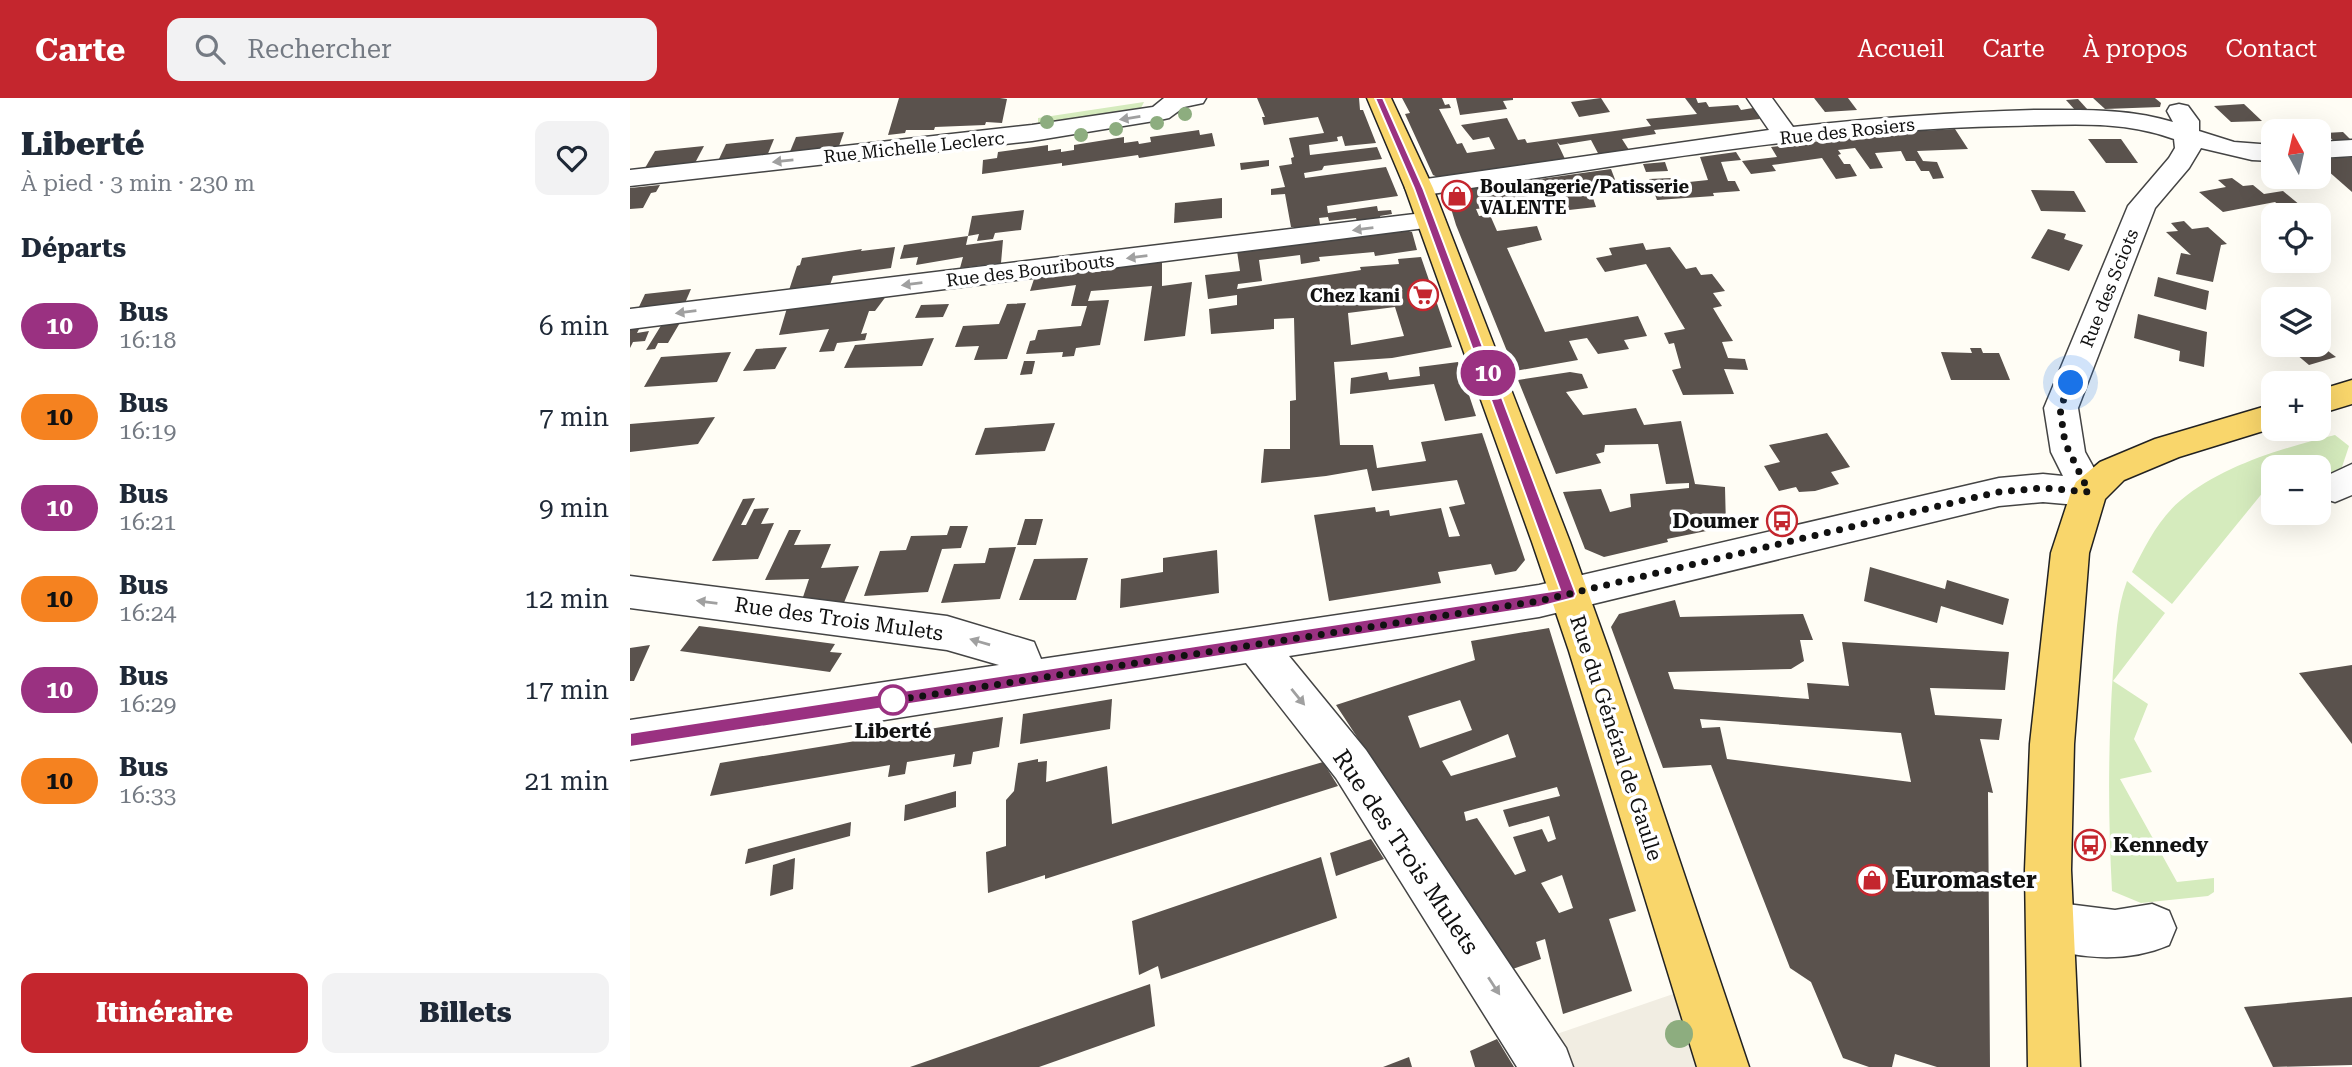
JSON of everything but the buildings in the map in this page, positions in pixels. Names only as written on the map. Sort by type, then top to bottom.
[{"type":"main road","name":"Rue du Général de Gaulle","points":[[1379,98],[1419,188],[1569,594],[1723,1067]]},
{"type":"main road","points":[[2331,398],[2352,392]]},
{"type":"main road","points":[[2054,1067],[2049,870],[2052,744],[2070,553],[2089,492],[2112,471],[2167,448],[2261,420]]},
{"type":"street","name":"Rue Michelle Leclerc","points":[[630,178],[1032,133],[1160,113],[1176,101],[1194,98]]},
{"type":"street","points":[[1759,98],[1787,136]]},
{"type":"street","points":[[1878,98],[1899,124]]},
{"type":"street","points":[[2165,98],[2186,121],[2188,133]]},
{"type":"street","name":"Rue des Rosiers","points":[[1419,188],[1787,136],[1899,124],[2113,117],[2154,122],[2234,151],[2261,154]]},
{"type":"street","name":"Rue des Sciots","points":[[2089,492],[2068,452],[2060,408],[2143,206],[2180,162],[2188,148],[2188,133]]},
{"type":"street","points":[[2331,149],[2352,148]]},
{"type":"street","name":"Rue des Bouribouts","points":[[630,319],[1431,220]]},
{"type":"street","points":[[630,740],[1539,601],[1998,492],[2043,488],[2089,492]]},
{"type":"street","name":"Rue des Trois Mulets","points":[[630,592],[947,633],[1020,654],[1021,680]]},
{"type":"street","name":"Rue des Trois Mulets","points":[[1255,644],[1350,764],[1547,1067]]},
{"type":"street","points":[[2051,926],[2115,934],[2152,928]]},
{"type":"green space","points":[[1144,102],[1140,110],[1038,127],[1038,118]]},
{"type":"green space","points":[[2335,435],[2349,446],[2341,470],[2331,473],[2331,455],[2267,455],[2313,441],[2331,441],[2331,436]]},
{"type":"green space","points":[[2261,457],[2261,495],[2172,604],[2132,572],[2153,534],[2165,516],[2181,500],[2215,477]]},
{"type":"green space","points":[[2127,581],[2165,613],[2113,681],[2148,704],[2134,739],[2152,772],[2120,779],[2177,882],[2214,878],[2214,892],[2208,896],[2141,903],[2112,891],[2109,781],[2111,699],[2117,626]]},
{"type":"shaded area","points":[[1679,992],[1701,1067],[1568,1067],[1548,1037]]},
{"type":"bus line","name":"10","points":[[630,740],[1539,601],[1569,594],[1419,188],[1379,98]]},
{"type":"place","name":"Boulangerie/Patisserie VALENTE","points":[[1457,196]]},
{"type":"place","name":"Chez kani","points":[[1423,295]]},
{"type":"place","name":"Doumer","points":[[1782,521]]},
{"type":"place","name":"Liberté","points":[[893,700]]},
{"type":"place","name":"Kennedy","points":[[2090,845]]},
{"type":"place","name":"Euromaster","points":[[1872,880]]},
{"type":"route","points":[[893,700],[883,702],[1539,601],[1998,492],[2043,488],[2089,492],[2065,443],[2060,408],[2071,383]]}]
